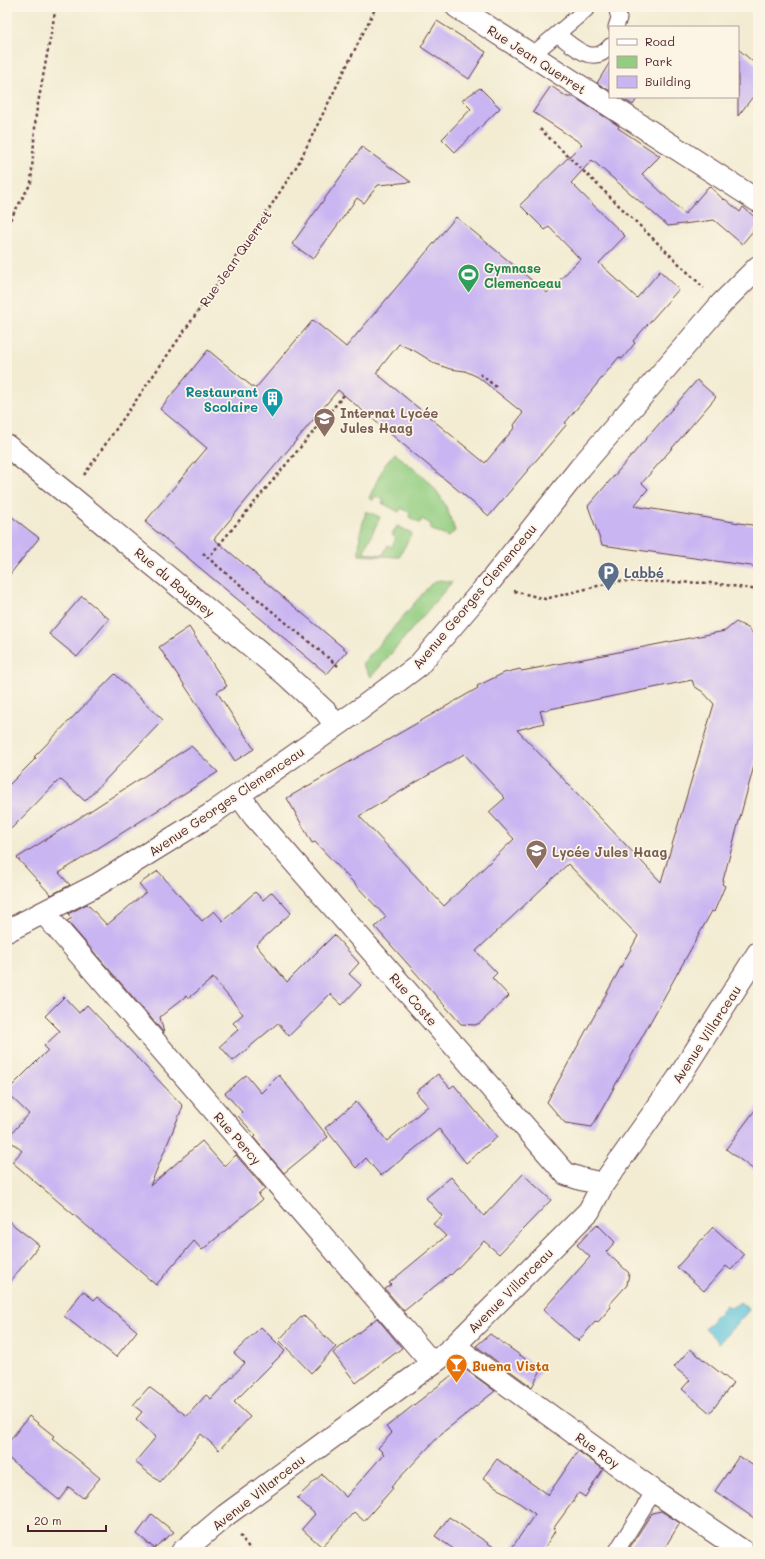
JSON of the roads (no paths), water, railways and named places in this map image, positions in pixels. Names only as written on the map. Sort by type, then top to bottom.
[{"type":"street","name":"Rue Jean Querret","points":[[457,7],[758,201]]},
{"type":"street","name":"Avenue Georges Clemenceau","points":[[7,931],[97,885],[210,815],[418,666],[488,584],[580,468],[721,304],[758,267]]},
{"type":"street","name":"Rue du Bougney","points":[[7,446],[70,496],[285,674],[326,712],[336,726]]},
{"type":"street","name":"Rue Coste","points":[[239,795],[254,816],[566,1174],[603,1184]]},
{"type":"street","name":"Rue Percy","points":[[44,913],[432,1363]]},
{"type":"street","name":"Avenue Villarceau","points":[[182,1552],[238,1506],[454,1346],[589,1211],[603,1184],[677,1080],[758,953]]},
{"type":"street","name":"Rue Roy","points":[[454,1346],[654,1491],[744,1552]]},
{"type":"lane","points":[[532,55],[589,7]]},
{"type":"lane","points":[[616,7],[618,18],[616,26]]},
{"type":"lane","points":[[557,34],[587,55],[598,55],[606,51],[609,47]]},
{"type":"lane","points":[[616,1552],[654,1491]]},
{"type":"water","points":[[740,1302],[749,1310],[719,1343],[705,1329],[726,1305],[732,1307]]},
{"type":"place","name":"Gymnase Clemenceau","points":[[469,294]]},
{"type":"place","name":"Restaurant Scolaire","points":[[273,418]]},
{"type":"place","name":"Internat Lycée Jules Haag","points":[[324,438]]},
{"type":"place","name":"Labbé","points":[[609,592]]},
{"type":"place","name":"Lycée Jules Haag","points":[[536,870]]},
{"type":"place","name":"Buena Vista","points":[[456,1384]]}]
